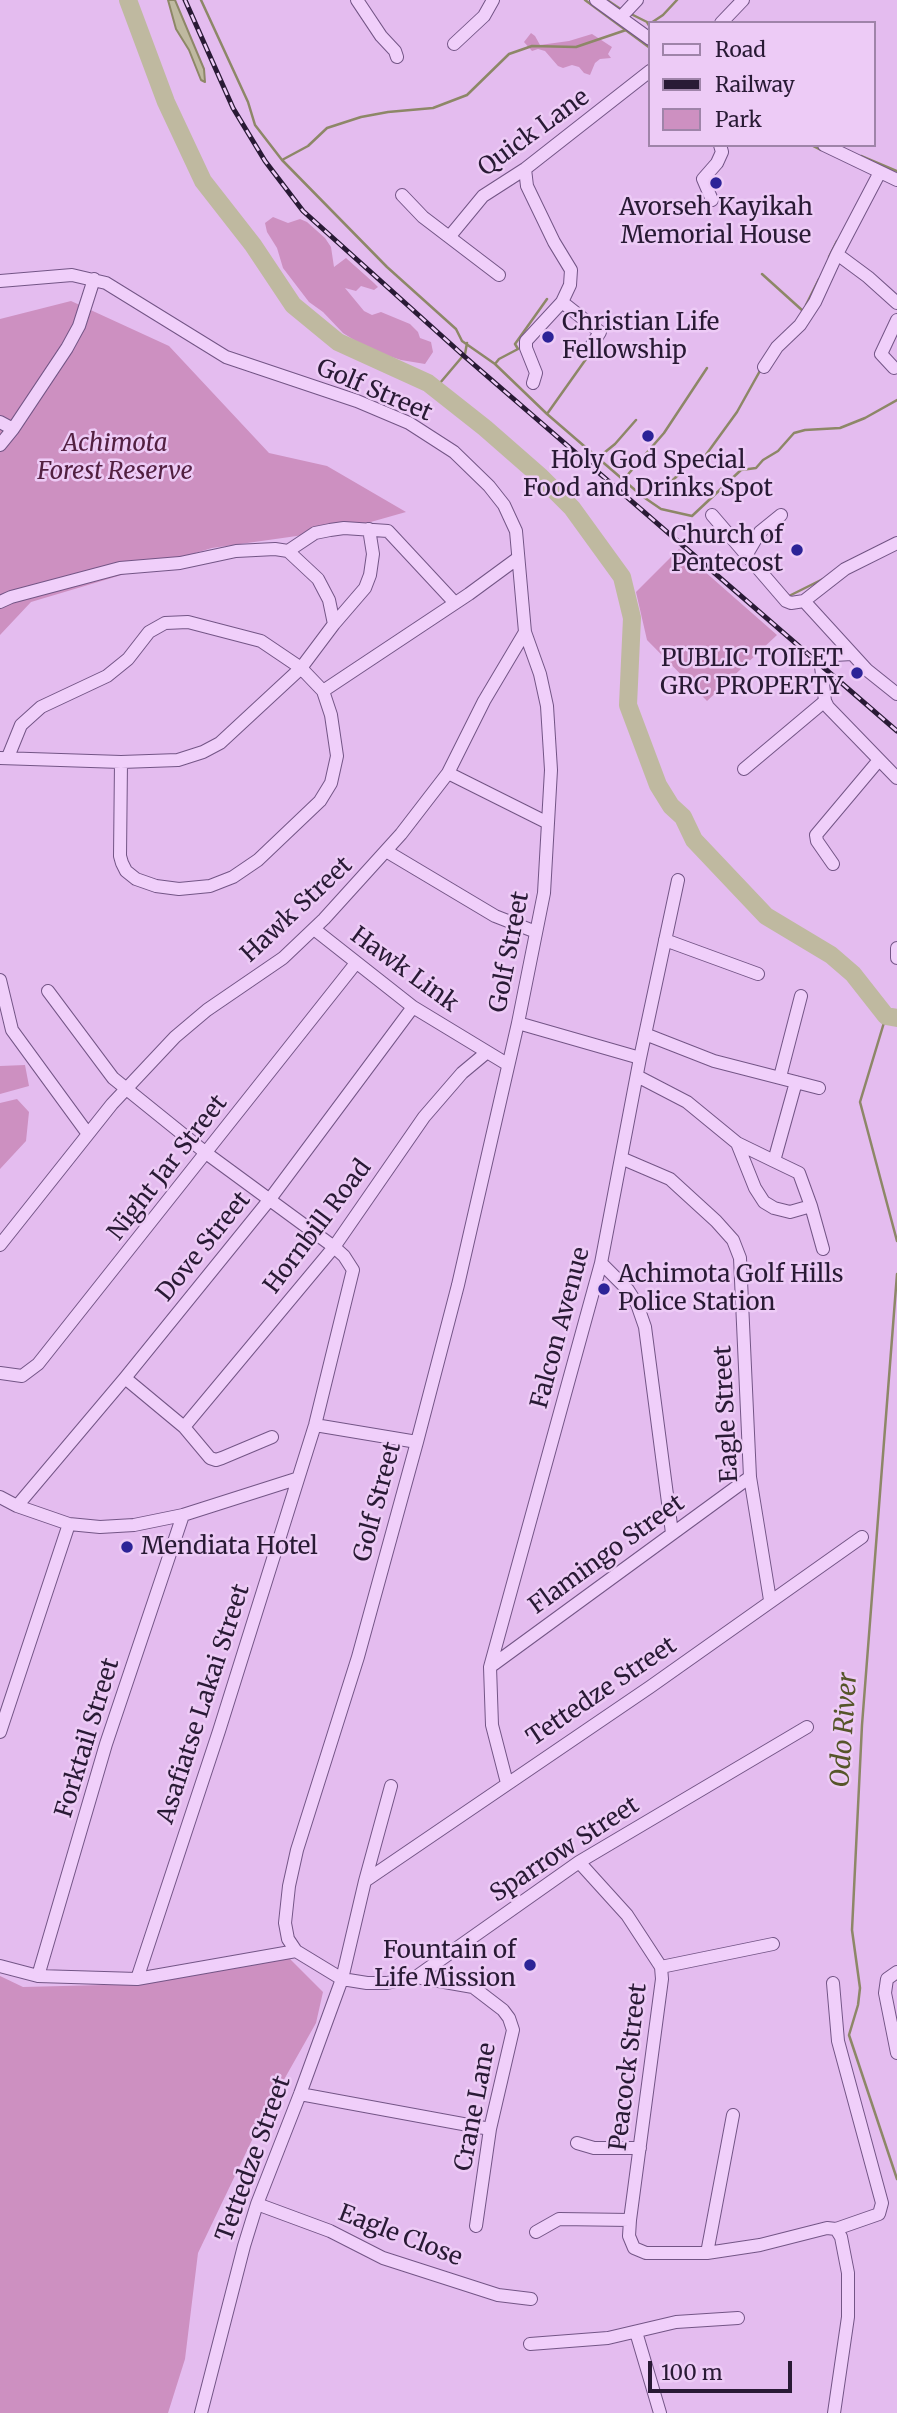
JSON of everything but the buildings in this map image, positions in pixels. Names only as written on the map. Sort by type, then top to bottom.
[{"type":"street","points":[[356,0],[381,36],[396,51],[397,57]]},
{"type":"street","points":[[454,44],[484,16],[493,0]]},
{"type":"street","points":[[596,0],[648,38]]},
{"type":"street","points":[[621,18],[637,0]]},
{"type":"street","points":[[723,21],[743,0]]},
{"type":"street","name":"Quick Lane","points":[[450,236],[483,196],[525,169],[648,73]]},
{"type":"street","points":[[712,200],[703,179],[717,163],[722,152],[721,147]]},
{"type":"street","points":[[764,367],[777,347],[806,317],[837,254],[891,174],[829,147]]},
{"type":"street","points":[[525,169],[527,186],[571,270],[570,285],[562,302],[525,345],[536,373],[533,383]]},
{"type":"street","points":[[402,195],[424,217],[499,275]]},
{"type":"street","points":[[837,254],[897,303]]},
{"type":"street","name":"Golf Street","points":[[0,281],[72,275],[106,283],[226,357],[357,401],[410,423],[472,468],[504,505],[516,531],[525,632],[540,674],[547,706],[551,770],[544,893],[458,1285],[358,1657],[296,1850],[285,1923],[288,1939],[296,1951]]},
{"type":"street","points":[[0,445],[79,326],[94,279]]},
{"type":"street","points":[[562,302],[600,332],[590,348]]},
{"type":"street","points":[[894,368],[881,354],[897,320]]},
{"type":"street","points":[[0,422],[13,429]]},
{"type":"street","points":[[712,515],[786,601],[791,603],[804,601],[845,569],[897,543]]},
{"type":"street","points":[[747,554],[760,532],[781,515]]},
{"type":"street","points":[[0,602],[120,568],[180,564],[236,551],[288,551],[315,534],[344,528],[387,531],[395,536],[455,603]]},
{"type":"street","points":[[121,762],[120,856],[127,871],[136,879],[156,886],[179,889],[210,886],[233,877],[258,860],[320,801],[331,783],[337,757],[331,715],[323,691],[301,668],[261,641],[188,622],[165,623],[149,632],[128,659],[107,676],[52,699],[31,714],[21,725],[4,758],[121,762],[178,760],[220,743],[301,668],[365,588],[373,554],[369,529]]},
{"type":"street","points":[[288,551],[310,570],[323,587],[334,624]]},
{"type":"street","points":[[323,691],[518,558]]},
{"type":"street","points":[[804,601],[852,654],[897,694]]},
{"type":"street","name":"Hawk Street","points":[[0,1245],[88,1134],[175,1037],[207,1010],[283,958],[386,852],[448,773],[484,701],[525,632]]},
{"type":"street","points":[[852,654],[834,655],[821,666],[825,701],[897,778]]},
{"type":"street","points":[[744,769],[825,701]]},
{"type":"street","points":[[833,864],[817,841],[816,835],[878,760]]},
{"type":"street","points":[[448,773],[548,823]]},
{"type":"street","points":[[386,852],[495,916],[536,932]]},
{"type":"street","name":"Falcon Avenue","points":[[506,1783],[492,1725],[490,1667],[601,1263],[640,1058],[678,880]]},
{"type":"street","name":"Hawk Link","points":[[314,929],[413,1007],[507,1064]]},
{"type":"street","points":[[665,940],[758,974]]},
{"type":"street","points":[[897,948],[897,958]]},
{"type":"street","name":"Night Jar Street","points":[[0,1373],[22,1376],[38,1364],[356,963]]},
{"type":"street","points":[[0,980],[12,1030],[88,1134]]},
{"type":"street","points":[[48,991],[102,1064],[127,1089],[206,1153],[334,1247]]},
{"type":"street","points":[[780,1077],[801,996]]},
{"type":"street","name":"Dove Street","points":[[17,1506],[270,1199],[413,1007]]},
{"type":"street","points":[[517,1023],[640,1058]]},
{"type":"street","points":[[645,1034],[714,1061],[818,1088]]},
{"type":"street","name":"Hornbill Road","points":[[184,1427],[334,1247],[424,1117],[463,1073],[486,1053]]},
{"type":"street","points":[[637,1076],[687,1102],[737,1143],[799,1173],[823,1249]]},
{"type":"street","points":[[774,1161],[796,1082]]},
{"type":"street","points":[[737,1143],[755,1188],[764,1202],[790,1212],[811,1206]]},
{"type":"street","name":"Eagle Street","points":[[621,1158],[670,1179],[733,1240],[740,1258],[750,1477],[770,1600]]},
{"type":"street","name":"Asafiatse Lakai Street","points":[[137,1979],[219,1731],[315,1425],[353,1270],[351,1264],[334,1247]]},
{"type":"street","points":[[601,1263],[628,1290],[637,1304],[645,1327],[672,1533]]},
{"type":"street","points":[[125,1378],[184,1427],[210,1458],[216,1460],[272,1437]]},
{"type":"street","points":[[315,1425],[416,1441]]},
{"type":"street","name":"Flamingo Street","points":[[490,1667],[750,1477]]},
{"type":"street","points":[[0,1497],[17,1506],[69,1524],[100,1527],[134,1525],[183,1515],[296,1479]]},
{"type":"street","name":"Forktail Street","points":[[38,1976],[106,1744],[183,1515]]},
{"type":"street","points":[[0,1732],[69,1524]]},
{"type":"street","name":"Tettedze Street","points":[[365,1881],[862,1537]]},
{"type":"street","name":"Sparrow Street","points":[[342,1979],[387,1983],[416,1977],[579,1862],[807,1727]]},
{"type":"street","name":"Tettedze Street","points":[[201,2413],[240,2259],[257,2204],[342,1979],[391,1786]]},
{"type":"street","name":"Peacock Street","points":[[579,1862],[627,1915],[661,1966],[662,1979],[629,2236],[634,2248],[646,2252],[707,2253]]},
{"type":"street","points":[[661,1966],[773,1944]]},
{"type":"street","points":[[0,1966],[38,1976],[137,1979],[296,1951],[342,1979]]},
{"type":"street","points":[[897,1972],[887,1979],[885,1993],[897,2053]]},
{"type":"street","name":"Crane Lane","points":[[416,1977],[473,1987],[503,2010],[513,2030],[490,2129],[476,2226]]},
{"type":"street","points":[[733,2115],[707,2253],[760,2245],[827,2228],[835,2229],[873,2217],[881,2210],[882,2203],[838,2041],[833,1983]]},
{"type":"street","points":[[300,2094],[490,2129]]},
{"type":"street","points":[[577,2143],[594,2148],[640,2148]]},
{"type":"street","name":"Eagle Close","points":[[257,2204],[330,2231],[383,2258],[498,2295],[531,2299]]},
{"type":"street","points":[[536,2232],[559,2219],[631,2220]]},
{"type":"street","points":[[834,2413],[848,2306],[848,2273],[841,2237],[835,2229]]},
{"type":"street","points":[[530,2344],[578,2342],[676,2322],[738,2318]]},
{"type":"street","points":[[636,2332],[660,2413]]},
{"type":"green space","points":[[531,33],[540,45],[592,34],[612,47],[608,54],[611,58],[600,59],[595,63],[590,75],[572,65],[563,68],[545,51],[532,51],[524,42]]},
{"type":"green space","points":[[273,217],[288,223],[300,219],[307,222],[331,247],[334,267],[346,258],[374,283],[378,287],[374,290],[361,286],[356,291],[345,288],[364,311],[372,315],[381,312],[410,324],[420,338],[431,342],[433,352],[425,364],[370,350],[343,333],[309,302],[283,268],[277,248],[267,232],[265,223]]},
{"type":"green space","name":"Achimota Forest Reserve","points":[[71,301],[169,346],[269,453],[327,466],[406,512],[346,529],[212,548],[31,602],[0,635],[0,319]]},
{"type":"green space","points":[[679,549],[777,635],[707,701],[647,640],[636,592]]},
{"type":"green space","points":[[25,1065],[29,1086],[0,1094],[0,1066]]},
{"type":"green space","points":[[17,1099],[29,1112],[26,1141],[0,1169],[0,1103]]},
{"type":"green space","points":[[288,1957],[323,1992],[316,2023],[264,2115],[198,2253],[185,2359],[168,2413],[0,2413],[0,1976],[23,1987],[142,1984]]},
{"type":"shaded area","points":[[168,0],[175,0],[204,69],[205,82],[201,80],[189,50],[176,29]]},
{"type":"waterway","points":[[128,0],[166,102],[203,181],[253,245],[293,305],[338,342],[428,383],[485,428],[572,508],[622,577],[632,618],[628,705],[658,785],[671,806],[683,817],[694,840],[766,916],[831,955],[853,974],[886,1016],[897,1018]]},
{"type":"waterway","points":[[201,0],[248,102],[255,125],[282,160],[387,267],[456,329],[462,341],[495,364],[547,414],[642,496],[661,509],[692,516],[741,470],[756,468],[778,451],[794,433],[840,428],[897,400]]},
{"type":"waterway","points":[[585,0],[648,47]]},
{"type":"waterway","points":[[607,0],[622,10]]},
{"type":"waterway","points":[[654,21],[677,0]]},
{"type":"waterway","points":[[631,14],[648,24]]},
{"type":"waterway","points":[[282,160],[308,146],[327,128],[361,117],[433,108],[467,95],[509,54],[532,46],[576,47],[626,30]]},
{"type":"waterway","points":[[815,147],[821,150]]},
{"type":"waterway","points":[[861,156],[897,171]]},
{"type":"waterway","points":[[829,257],[837,241]]},
{"type":"waterway","points":[[762,274],[803,311]]},
{"type":"waterway","points":[[806,305],[819,279]]},
{"type":"waterway","points":[[495,364],[518,349],[515,344],[547,299]]},
{"type":"waterway","points":[[465,354],[467,343]]},
{"type":"waterway","points":[[547,414],[591,352]]},
{"type":"waterway","points":[[428,383],[440,383],[462,357]]},
{"type":"waterway","points":[[624,479],[664,433],[707,368]]},
{"type":"waterway","points":[[642,496],[661,484],[668,485],[689,464],[700,463],[737,412],[761,369]]},
{"type":"waterway","points":[[599,457],[615,444],[636,420]]},
{"type":"waterway","points":[[787,597],[825,578]]},
{"type":"waterway","name":"Odo River","points":[[886,1016],[860,1102],[897,1241]]},
{"type":"waterway","name":"Odo River","points":[[897,1274],[862,1725],[852,1930],[860,1988],[849,2035],[897,2179]]},
{"type":"railway","points":[[185,0],[233,108],[265,161],[303,211],[464,356],[897,731]]},
{"type":"place","name":"Avorseh Kayikah Memorial House","points":[[716,183]]},
{"type":"place","name":"Christian Life Fellowship","points":[[548,337]]},
{"type":"place","name":"Holy God Special Food and Drinks Spot","points":[[648,436]]},
{"type":"place","name":"Church of Pentecost","points":[[797,550]]},
{"type":"place","name":"PUBLIC TOILET GRC PROPERTY","points":[[857,673]]},
{"type":"place","name":"Achimota Golf Hills Police Station","points":[[604,1289]]},
{"type":"place","name":"Mendiata Hotel","points":[[127,1547]]},
{"type":"place","name":"Fountain of Life Mission","points":[[530,1965]]}]
